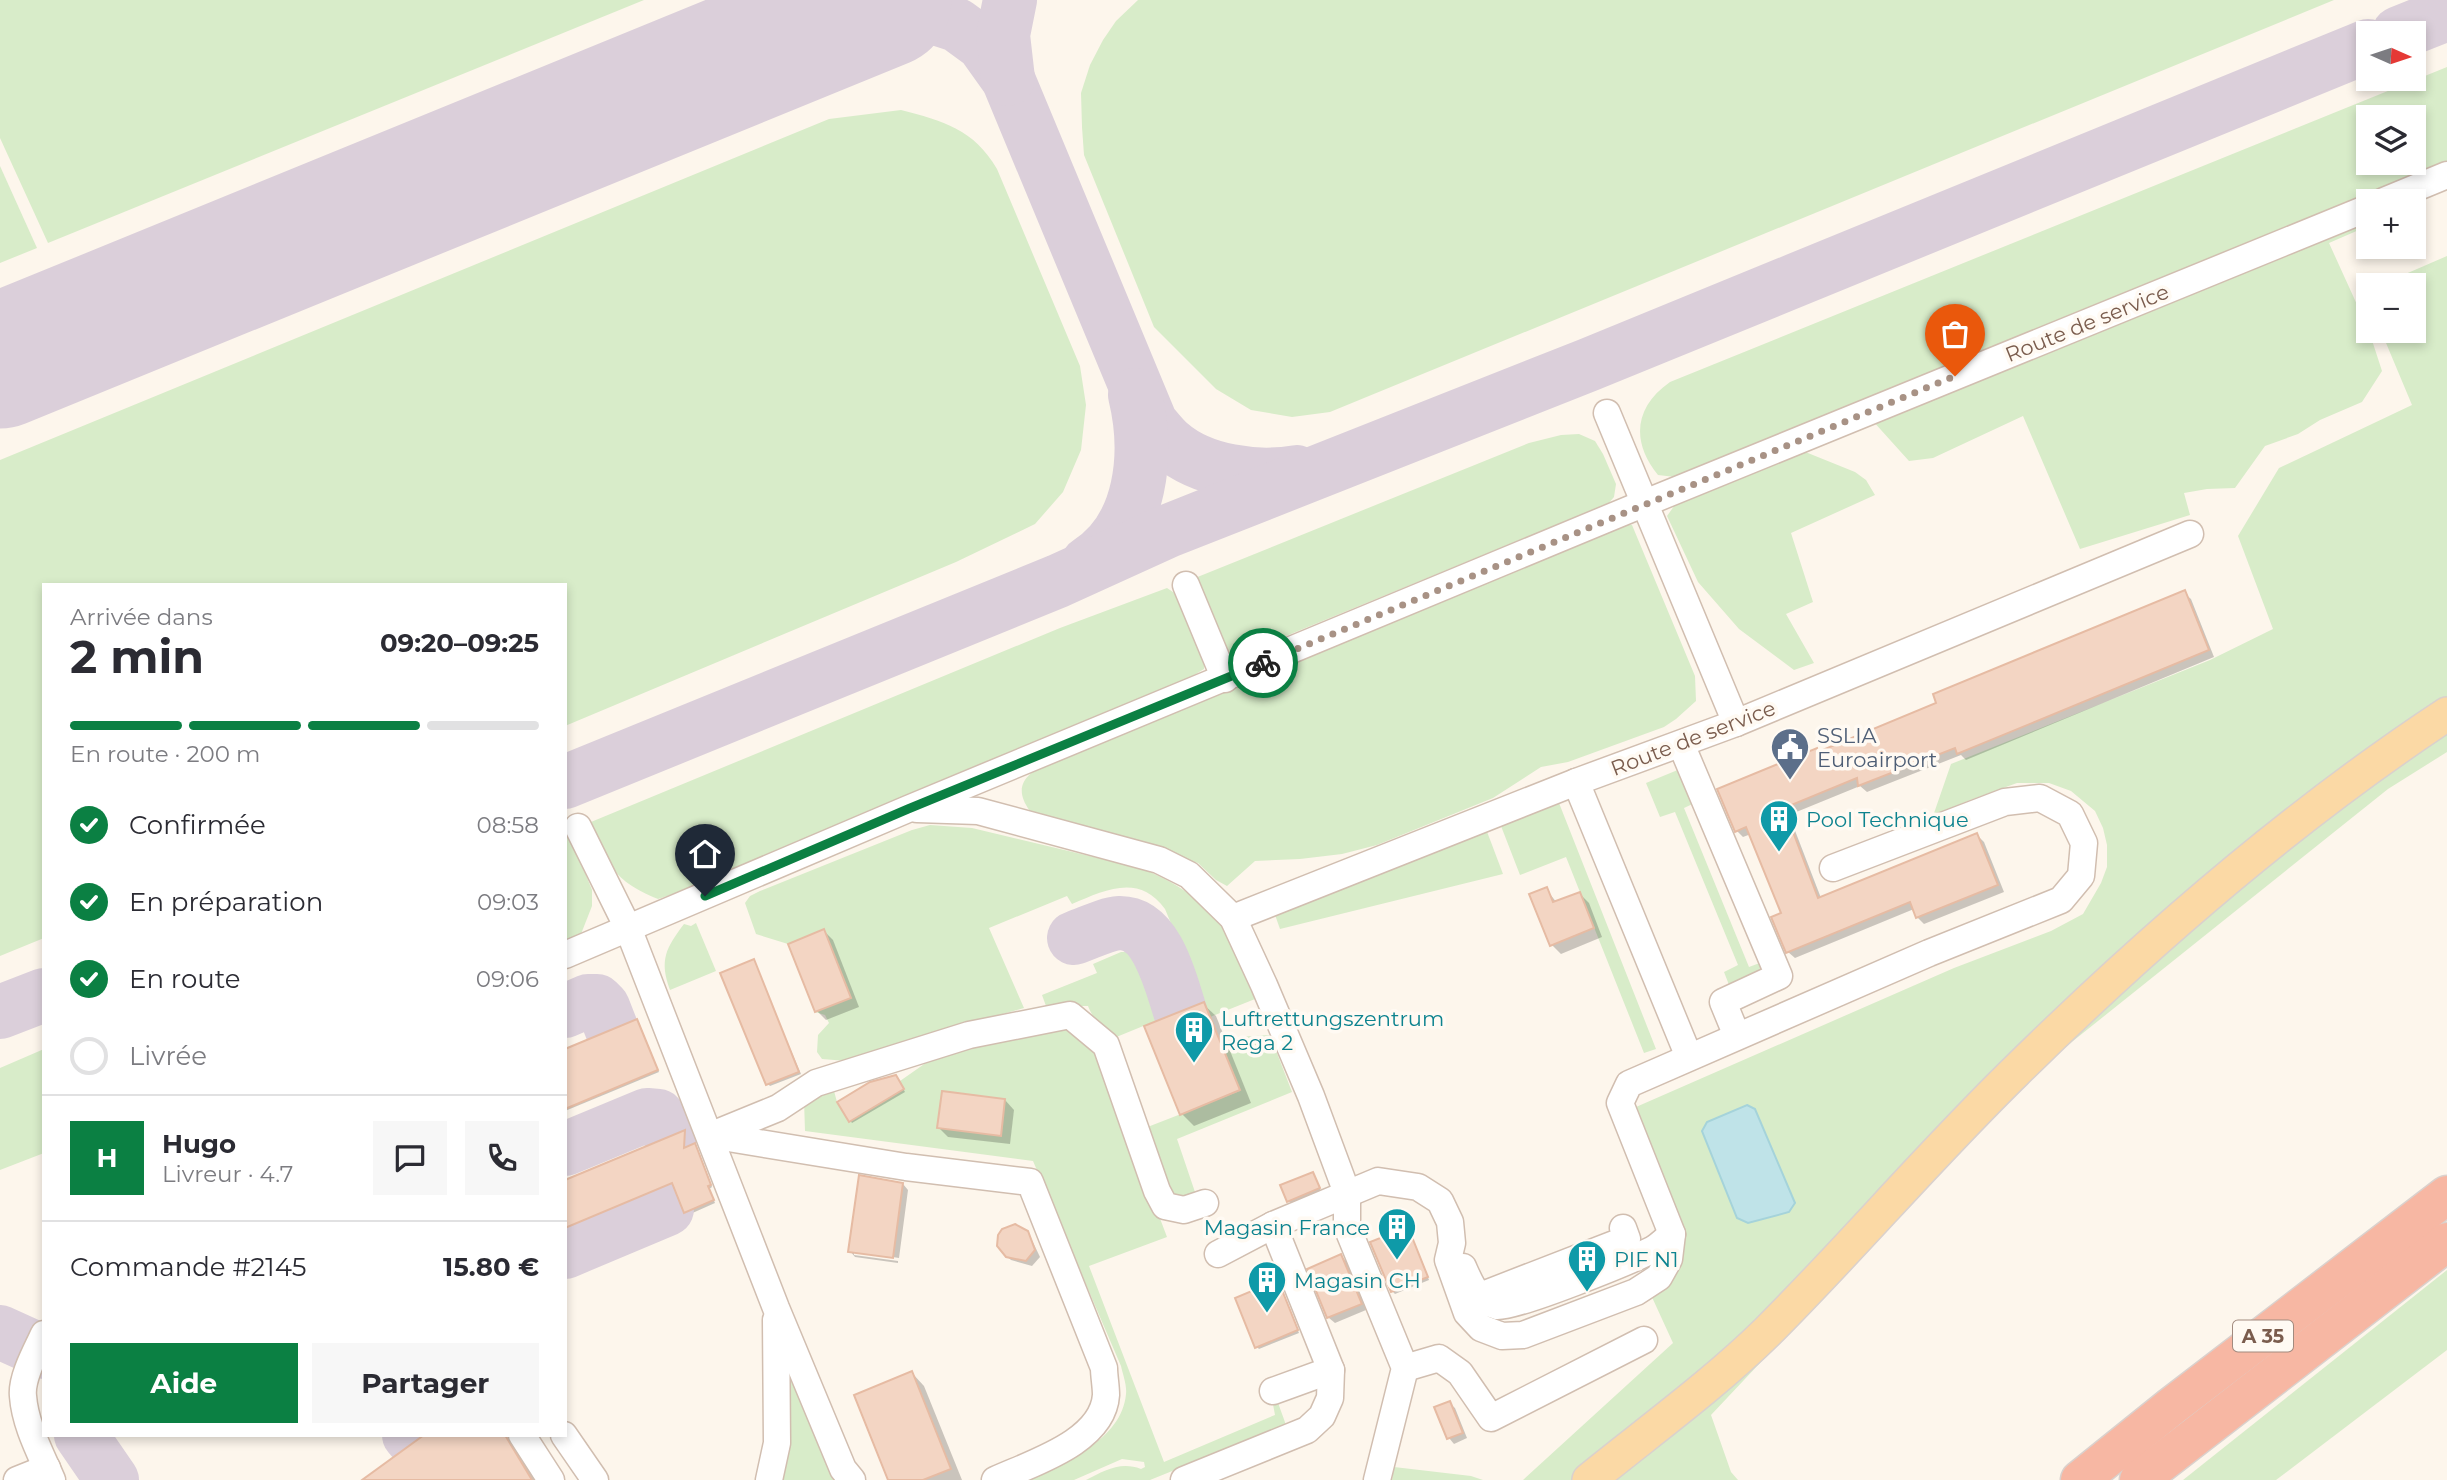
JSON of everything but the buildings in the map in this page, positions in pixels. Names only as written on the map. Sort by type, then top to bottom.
[{"type":"highway","name":"A 35","points":[[2080,1480],[2447,1195]]},
{"type":"highway","name":"A 35","points":[[2140,1480],[2447,1242]]},
{"type":"main road","points":[[1589,1480],[1765,1333],[2014,1073],[2125,968],[2236,870],[2404,742],[2447,714]]},
{"type":"street","points":[[2413,189],[2447,175]]},
{"type":"street","name":"Route de service","points":[[567,954],[908,809],[1646,503],[2356,213]]},
{"type":"street","points":[[1607,413],[1735,723]]},
{"type":"street","name":"Route de service","points":[[1233,918],[1576,782],[1735,723],[2190,534]]},
{"type":"street","points":[[1186,585],[1225,679]]},
{"type":"street","points":[[1681,744],[1779,976],[1723,1002],[1737,1036]]},
{"type":"street","points":[[1576,782],[1689,1057]]},
{"type":"street","points":[[1218,1254],[1273,1225],[1378,1181],[1418,1187],[1440,1201],[1450,1222],[1452,1243],[1448,1260],[1467,1313],[1481,1328],[1502,1336],[1523,1335],[1636,1292],[1659,1277],[1669,1259],[1672,1234],[1620,1103],[1629,1084],[1929,953],[2061,900],[2081,876],[2084,843],[2070,814],[2040,799],[2005,802],[1833,868]]},
{"type":"street","points":[[908,809],[978,811],[1159,860],[1189,875],[1233,918],[1293,1051],[1347,1193],[1347,1227],[1405,1368],[1377,1480]]},
{"type":"street","points":[[578,827],[628,929],[776,1308],[843,1469],[852,1480]]},
{"type":"street","points":[[710,1135],[778,1108],[816,1083],[969,1035],[1070,1015],[1106,1045],[1157,1191],[1165,1206],[1184,1210],[1205,1203]]},
{"type":"street","points":[[710,1135],[906,1167],[1030,1182],[1104,1368],[1106,1397],[1095,1424],[1075,1442],[995,1480]]},
{"type":"street","points":[[1184,1480],[1307,1430],[1322,1416],[1330,1398],[1331,1370],[1273,1225]]},
{"type":"street","points":[[1480,1296],[1574,1255],[1627,1239],[1623,1228]]},
{"type":"street","points":[[1452,1243],[1474,1291],[1484,1301],[1500,1307],[1533,1299],[1655,1248],[1672,1234]]},
{"type":"street","points":[[769,1480],[777,1443],[776,1308]]},
{"type":"street","points":[[17,1480],[49,1474],[33,1435],[22,1395],[30,1362],[42,1338]]},
{"type":"street","points":[[1405,1368],[1439,1358],[1460,1373],[1491,1418],[1644,1340]]},
{"type":"street","points":[[1273,1391],[1331,1370]]},
{"type":"street","points":[[523,1437],[551,1480]]},
{"type":"street","points":[[565,1437],[595,1480]]},
{"type":"green space","points":[[0,0],[644,0],[48,243],[0,138]]},
{"type":"green space","points":[[1138,0],[2334,0],[1330,412],[1292,417],[1251,410],[1216,389],[1154,327],[1084,155],[1081,93],[1090,65],[1116,21]]},
{"type":"green space","points":[[2447,67],[2447,162],[2426,171],[2426,105],[2356,105],[2356,175],[2415,175],[2381,189],[2356,189],[2356,199],[1675,477],[1658,475],[1649,463],[1640,438],[1643,414],[1658,392],[1670,382],[2388,91],[2426,91],[2426,76]]},
{"type":"green space","points":[[901,110],[930,118],[968,136],[988,155],[997,169],[1080,366],[1086,405],[1081,450],[1063,492],[1035,524],[956,562],[567,725],[567,583],[42,583],[42,939],[0,956],[0,460],[829,119]]},
{"type":"green space","points":[[0,166],[37,248],[0,263]]},
{"type":"green space","points":[[2356,220],[2356,231],[2329,243],[2356,302],[2356,343],[2373,343],[2382,371],[2362,402],[2320,420],[2298,434],[2265,446],[2235,488],[2184,493],[2190,515],[2080,549],[2023,416],[1933,458],[1909,461],[1872,420]]},
{"type":"green space","points":[[2447,256],[2447,752],[2388,789],[2033,1073],[1711,1415],[1731,1472],[1738,1480],[1523,1480],[1673,1343],[1651,1295],[1680,1269],[1684,1229],[1636,1107],[1954,968],[2051,931],[2083,914],[2107,867],[2107,845],[2095,811],[2071,791],[2049,783],[2017,783],[1933,816],[1951,764],[2210,660],[2273,629],[2238,536],[2279,468],[2412,405],[2386,343],[2426,343],[2426,273],[2408,273]]},
{"type":"green space","points":[[1579,434],[1595,441],[1616,484],[1614,497],[1608,504],[1227,660],[1195,578],[1529,443],[1561,435]]},
{"type":"green space","points":[[1798,449],[1855,472],[1866,480],[1875,495],[1791,533],[1813,602],[1786,614],[1814,663],[1794,670],[1739,629],[1698,582],[1667,516],[1682,495]]},
{"type":"green space","points":[[1624,525],[1632,525],[1695,676],[1696,701],[1664,727],[1568,762],[1541,767],[1493,798],[1377,845],[1342,854],[1255,861],[1227,886],[1216,880],[1198,863],[1030,811],[1023,798],[1022,787],[1026,778],[1044,765]]},
{"type":"green space","points":[[1167,588],[1182,598],[1205,654],[1204,669],[1186,680],[700,885],[658,899],[643,892],[621,878],[614,870],[591,822],[1060,628]]},
{"type":"green space","points":[[1685,767],[1699,801],[1684,808],[1749,967],[1765,961],[1770,974],[1731,990],[1724,972],[1738,965],[1675,812],[1660,817],[1646,783]]},
{"type":"green space","points":[[1559,803],[1656,1049],[1644,1053],[1566,857],[1520,875],[1501,826]]},
{"type":"green space","points":[[930,825],[972,828],[1140,868],[1165,879],[1200,902],[1219,922],[1235,948],[1255,999],[1210,1017],[1165,909],[1144,891],[1121,888],[1072,904],[1067,896],[989,928],[1024,1008],[941,1031],[859,1062],[822,1059],[817,1052],[818,1035],[829,1023],[825,1015],[815,1012],[851,997],[824,929],[788,944],[756,934],[745,903],[750,896],[760,891]]},
{"type":"green space","points":[[1486,829],[1503,874],[1280,929],[1274,912]]},
{"type":"green space","points":[[569,833],[592,890],[592,906],[581,934],[567,940]]},
{"type":"green space","points":[[696,923],[716,971],[670,990],[665,970],[666,955],[684,924],[691,926]]},
{"type":"green space","points":[[1121,952],[1128,952],[1134,957],[1158,1020],[1109,1040],[1088,1006],[1046,1006],[1042,995],[1097,973],[1093,964]]},
{"type":"green space","points":[[1073,1028],[1094,1044],[1167,1237],[1089,1266],[1164,1462],[1275,1415],[1272,1399],[1277,1400],[1286,1425],[1150,1480],[1086,1480],[1119,1467],[1145,1467],[1144,1462],[1122,1459],[1074,1480],[1026,1480],[1073,1458],[1102,1437],[1114,1425],[1126,1394],[1121,1366],[1033,1161],[805,1131],[804,1100],[834,1091],[837,1102],[849,1121],[904,1089],[900,1081],[930,1060],[970,1047]]},
{"type":"green space","points":[[1270,1035],[1292,1092],[1177,1139],[1196,1195],[1172,1196],[1145,1128],[1240,1091],[1218,1038]]},
{"type":"green space","points":[[42,1050],[42,1154],[0,1170],[0,1068]]},
{"type":"green space","points":[[2447,1270],[2447,1350],[2276,1480],[2183,1480]]},
{"type":"green space","points":[[791,1369],[838,1480],[778,1480],[786,1370]]},
{"type":"green space","points":[[1394,1467],[1471,1476],[1483,1480],[1392,1480]]},
{"type":"water","points":[[1747,1105],[1755,1109],[1795,1203],[1789,1212],[1748,1223],[1737,1218],[1702,1131],[1707,1122]]},
{"type":"taxiway","points":[[1008,79],[1003,35],[1010,0]]},
{"type":"taxiway","points":[[842,17],[880,10],[923,14],[957,25],[983,44],[1008,79],[1151,423],[1167,442],[1183,454],[1214,467],[1248,474],[1297,472]]},
{"type":"taxiway","points":[[2426,22],[2447,14]]},
{"type":"taxiway","points":[[567,781],[1058,581],[1168,531],[1588,365],[2356,51]]},
{"type":"taxiway","points":[[1088,563],[1106,548],[1121,530],[1131,510],[1141,464],[1135,395]]},
{"type":"taxiway","points":[[1074,938],[1120,923],[1133,926],[1144,933],[1161,957],[1180,1011]]},
{"type":"taxiway","points":[[0,1012],[42,996]]},
{"type":"taxiway","points":[[567,1010],[588,1001],[597,1001],[603,1007],[612,1030]]},
{"type":"taxiway","points":[[567,1148],[647,1115],[658,1116],[665,1123],[670,1136]]},
{"type":"taxiway","points":[[567,1251],[667,1209]]},
{"type":"taxiway","points":[[0,1332],[42,1351]]},
{"type":"taxiway","points":[[82,1437],[112,1480]]},
{"type":"taxiway","points":[[411,1437],[415,1442]]},
{"type":"runway","points":[[0,361],[884,0]]},
{"type":"way so far","points":[[1263,663],[1955,376]]},
{"type":"place","name":"SSLIA Euroairport","points":[[1790,781]]},
{"type":"place","name":"Pool Technique","points":[[1779,853]]},
{"type":"place","name":"Luftrettungszentrum Rega 2","points":[[1194,1064]]},
{"type":"place","name":"Magasin France","points":[[1397,1261]]},
{"type":"place","name":"PIF N1","points":[[1587,1293]]},
{"type":"place","name":"Magasin CH","points":[[1267,1314]]},
{"type":"route","points":[[705,896],[1263,663]]}]
